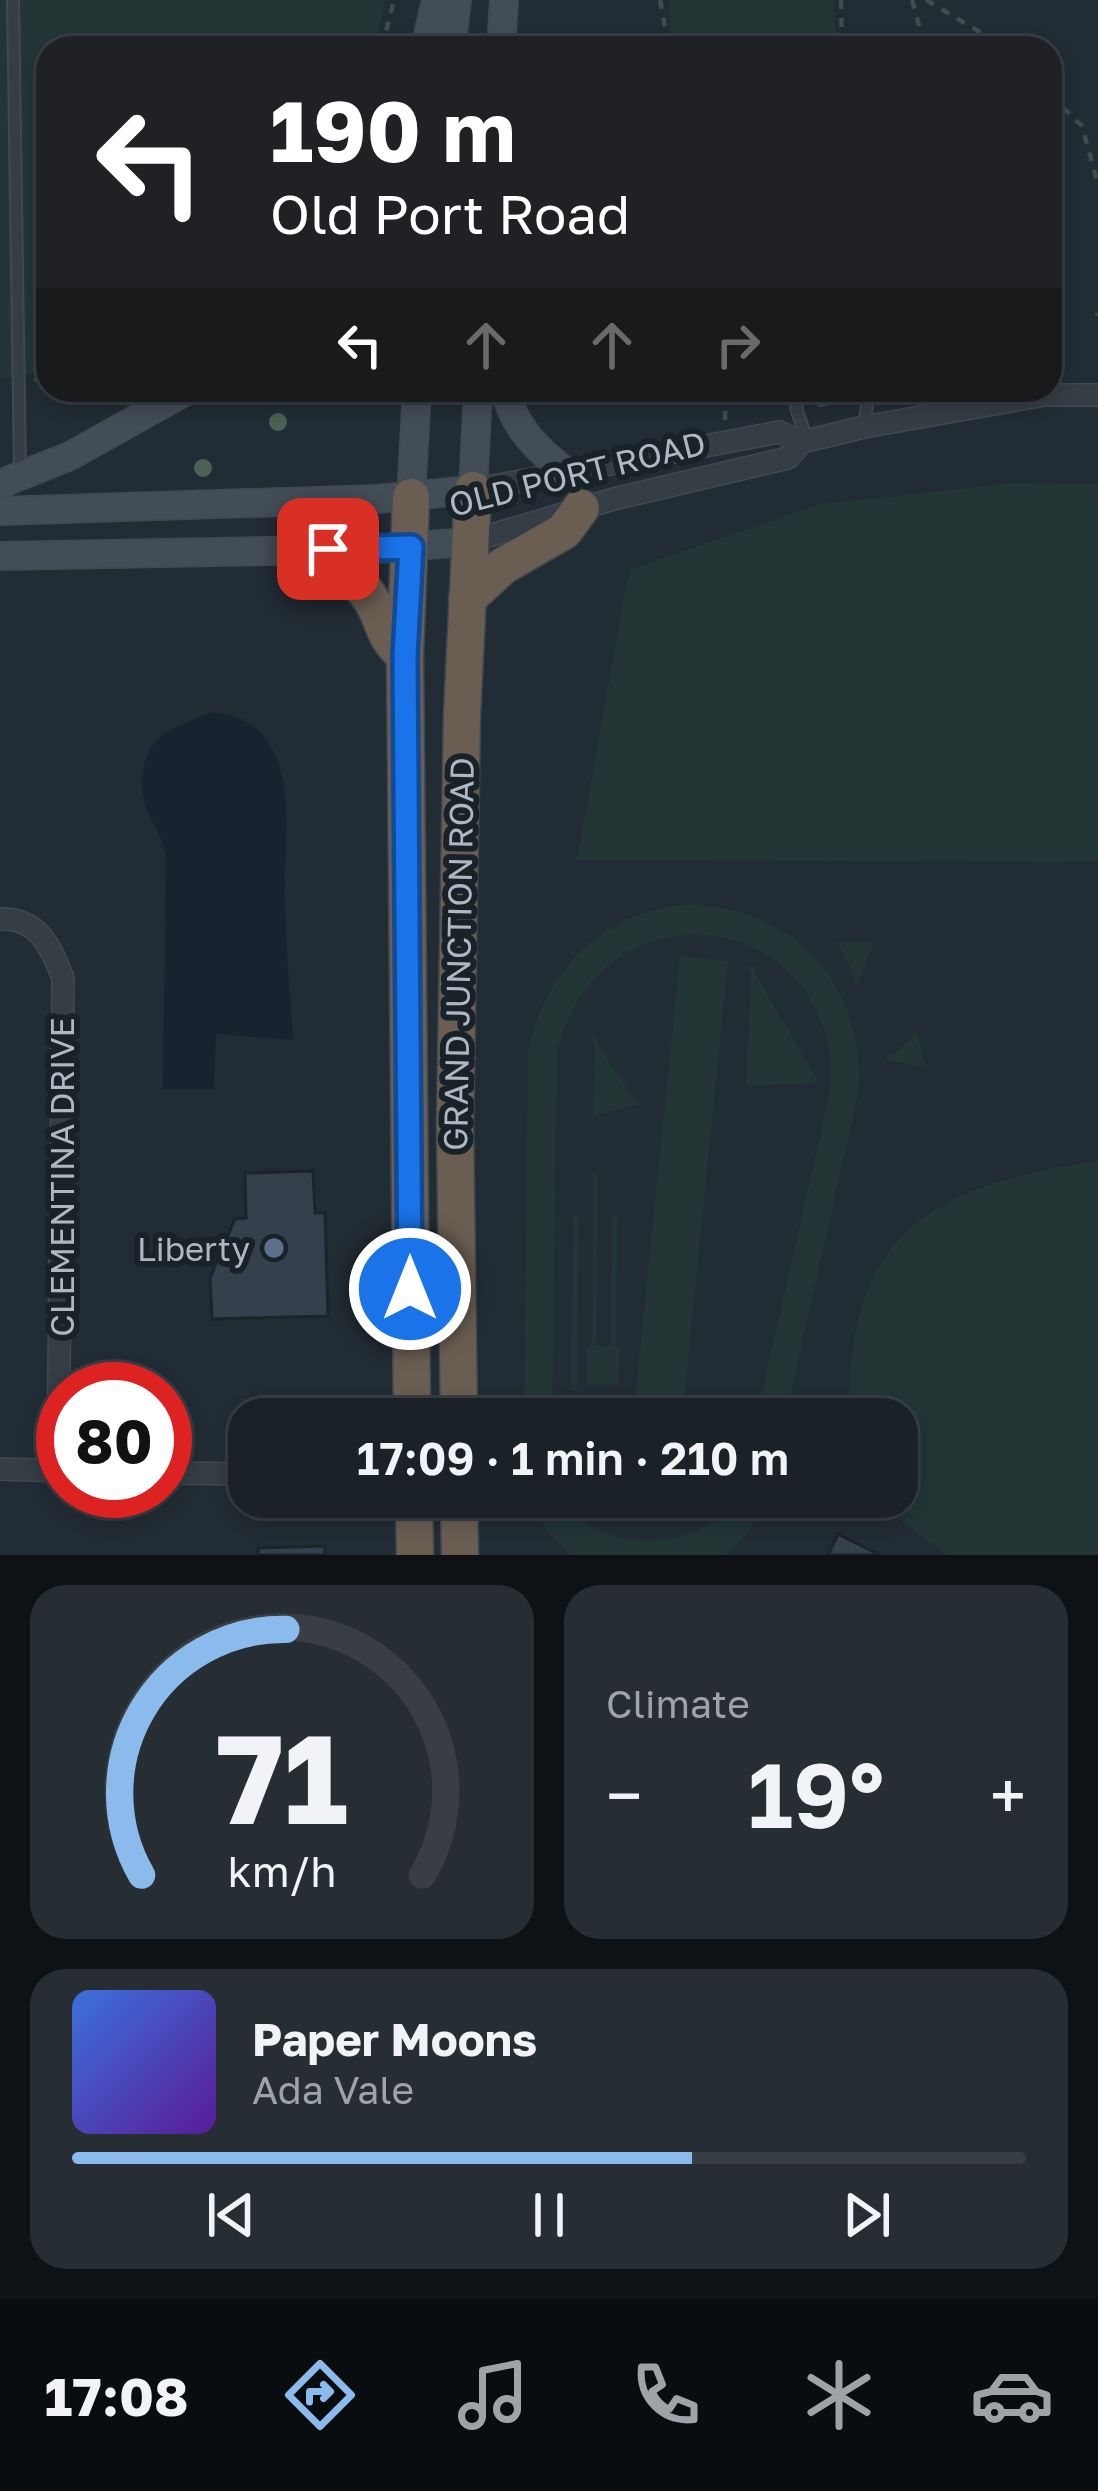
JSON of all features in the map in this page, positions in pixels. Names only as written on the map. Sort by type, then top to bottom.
[{"type":"highway","name":"GRAND JUNCTION ROAD","points":[[458,1398],[455,1126],[473,490]]},
{"type":"highway","points":[[467,599],[503,566],[564,531],[575,491]]},
{"type":"highway","name":"GRAND JUNCTION ROAD","points":[[411,496],[405,656],[412,1398]]},
{"type":"highway","points":[[296,549],[329,562],[366,591],[386,639],[405,656]]},
{"type":"highway","points":[[414,1518],[415,1555]]},
{"type":"highway","points":[[460,1518],[460,1555]]},
{"type":"main road","points":[[428,36],[436,0]]},
{"type":"main road","points":[[452,36],[457,0]]},
{"type":"main road","points":[[502,36],[505,0]]},
{"type":"main road","points":[[10,480],[101,440],[167,402]]},
{"type":"main road","points":[[411,496],[416,402]]},
{"type":"main road","points":[[473,490],[477,402]]},
{"type":"main road","points":[[508,402],[531,443],[575,491]]},
{"type":"main road","name":"OLD PORT ROAD","points":[[0,511],[473,490]]},
{"type":"main road","name":"OLD PORT ROAD","points":[[0,556],[468,542]]},
{"type":"street","name":"OLD PORT ROAD","points":[[1062,395],[1098,394]]},
{"type":"street","name":"OLD PORT ROAD","points":[[473,490],[575,491],[788,458],[804,441],[1005,402]]},
{"type":"street","name":"OLD PORT ROAD","points":[[468,542],[575,491],[779,431],[804,441]]},
{"type":"street","name":"CLEMENTINA DRIVE","points":[[0,919],[15,919],[45,935],[63,978],[61,1362]]},
{"type":"street","points":[[0,1469],[36,1470]]},
{"type":"street","points":[[192,1473],[228,1474]]},
{"type":"lane","points":[[10,480],[14,0]]},
{"type":"lane","points":[[798,402],[804,441]]},
{"type":"lane","points":[[864,427],[867,402]]},
{"type":"path","points":[[385,36],[394,0]]},
{"type":"path","points":[[660,0],[667,36]]},
{"type":"path","points":[[841,0],[842,36]]},
{"type":"path","points":[[912,0],[920,36]]},
{"type":"path","points":[[926,0],[987,36]]},
{"type":"path","points":[[1062,106],[1082,125],[1098,184]]},
{"type":"path","points":[[725,422],[726,402]]},
{"type":"shaded area","points":[[0,0],[386,0],[377,36],[36,36],[36,371],[0,379]]},
{"type":"shaded area","points":[[669,0],[834,0],[836,36],[672,36]]},
{"type":"shaded area","points":[[1014,483],[1098,484],[1098,862],[577,860],[629,570],[821,504]]},
{"type":"shaded area","points":[[686,904],[760,919],[815,958],[835,984],[849,1016],[859,1090],[790,1398],[761,1398],[831,1087],[823,1026],[797,980],[758,950],[712,936],[664,938],[618,958],[581,996],[557,1053],[552,1398],[524,1398],[528,1052],[536,1022],[563,971],[582,950],[603,933],[656,910]]},
{"type":"shaded area","points":[[837,942],[874,942],[858,984],[854,982]]},
{"type":"shaded area","points":[[680,956],[728,961],[684,1398],[635,1398]]},
{"type":"shaded area","points":[[752,965],[819,1083],[746,1086],[748,968]]},
{"type":"shaded area","points":[[917,1032],[925,1067],[886,1060],[887,1055],[893,1055]]},
{"type":"shaded area","points":[[594,1036],[638,1104],[593,1116],[595,1046],[590,1040]]},
{"type":"shaded area","points":[[1098,1161],[1098,1555],[946,1555],[898,1518],[918,1518],[918,1398],[851,1398],[852,1356],[862,1304],[881,1263],[908,1230],[944,1205],[1039,1171]]},
{"type":"shaded area","points":[[593,1173],[598,1174],[596,1346],[611,1346],[612,1216],[617,1216],[619,1384],[587,1384],[587,1347],[592,1346]]},
{"type":"shaded area","points":[[573,1216],[579,1217],[577,1390],[571,1390]]},
{"type":"shaded area","points":[[540,1518],[579,1518],[622,1538],[648,1540],[675,1538],[718,1518],[756,1518],[727,1555],[571,1555]]},
{"type":"water","points":[[211,712],[241,719],[257,729],[281,771],[293,1040],[216,1034],[214,1089],[163,1089],[166,856],[145,803],[143,774],[159,738]]},
{"type":"building","name":"Liberty","points":[[313,1171],[315,1213],[325,1213],[328,1316],[212,1319],[210,1278],[235,1219],[246,1218],[245,1173]]},
{"type":"building","points":[[838,1534],[880,1555],[828,1555]]},
{"type":"building","points":[[325,1546],[325,1555],[258,1555],[258,1548]]},
{"type":"place","name":"Liberty","points":[[274,1248]]},
{"type":"route","points":[[328,549],[411,547],[405,656],[410,1289]]}]
